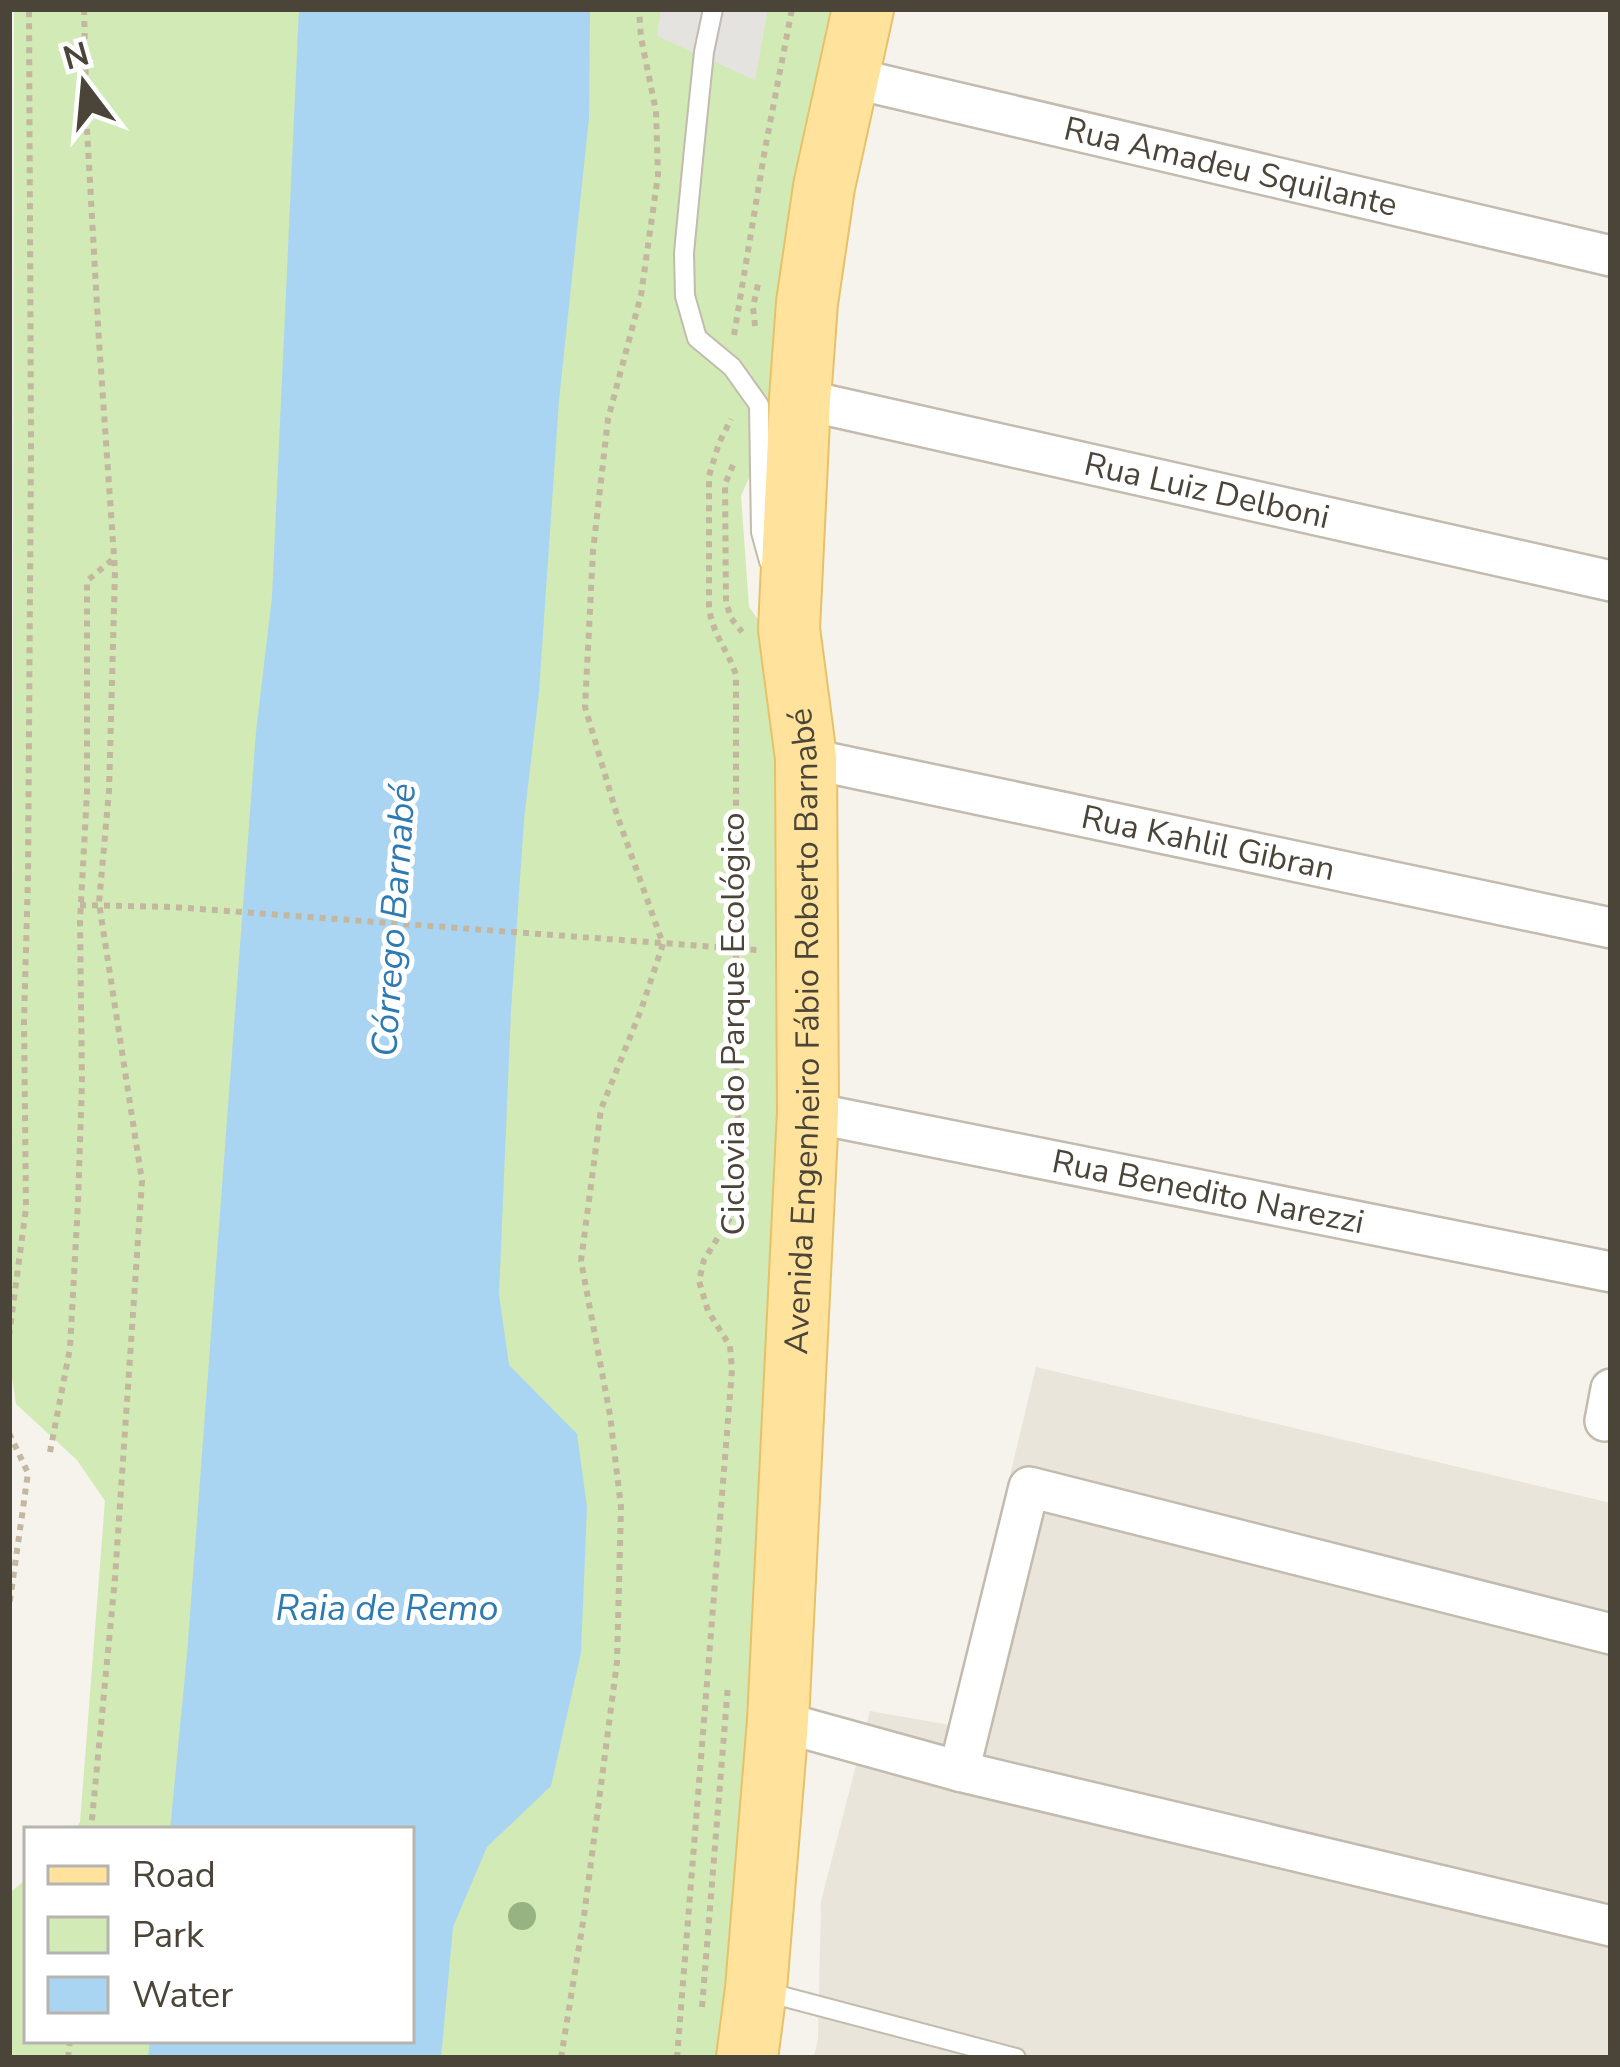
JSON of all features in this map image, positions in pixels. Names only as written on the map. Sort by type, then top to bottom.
[{"type":"main road","name":"Avenida Engenheiro Fábio Roberto Barnabé","points":[[747,2058],[778,1721],[808,1112],[806,758],[768,633],[780,402],[807,303],[824,187],[863,9]]},
{"type":"street","name":"Rua Amadeu Squilante","points":[[848,76],[1611,256]]},
{"type":"street","name":"Rua Luiz Delboni","points":[[780,402],[1611,581]]},
{"type":"street","name":"Rua Kahlil Gibran","points":[[806,758],[1611,928]]},
{"type":"street","name":"Rua Benedito Narezzi","points":[[808,1112],[1611,1272]]},
{"type":"street","points":[[959,1771],[1029,1487],[1611,1634]]},
{"type":"street","points":[[778,1721],[959,1771],[1611,1926]]},
{"type":"lane","points":[[713,9],[692,169],[685,296],[697,338],[737,374],[780,402]]},
{"type":"lane","points":[[756,1989],[1016,2058]]},
{"type":"path","points":[[9,1336],[26,1208],[29,9]]},
{"type":"path","points":[[84,9],[97,318],[114,558],[109,790],[99,903],[142,1180],[92,1827]]},
{"type":"path","points":[[561,2058],[617,1662],[619,1596],[621,1508],[610,1415],[581,1261],[601,1109],[663,944],[617,815],[586,707],[593,551],[608,419],[641,295],[658,175],[656,111],[639,9]]},
{"type":"path","points":[[677,2058],[732,1370],[730,1346],[708,1311],[699,1281],[704,1260],[735,1210],[740,1179],[736,675],[728,650],[711,624],[710,476],[738,402],[734,338],[792,9]]},
{"type":"path","points":[[754,326],[763,261]]},
{"type":"path","points":[[768,633],[731,618],[726,602],[725,484],[780,402]]},
{"type":"path","points":[[50,1453],[70,1348],[82,1081],[80,905],[87,792],[87,581],[114,558]]},
{"type":"path","points":[[80,905],[173,907],[736,948]]},
{"type":"path","name":"Ciclovia do Parque Ecológico","points":[[736,948],[757,950],[757,968]]},
{"type":"path","points":[[9,1433],[28,1473],[9,1607]]},
{"type":"path","points":[[700,2020],[728,1684]]},
{"type":"shaded area","points":[[661,9],[768,9],[755,80],[657,36]]},
{"type":"shaded area","points":[[1036,1367],[1611,1503],[1611,2058],[814,2058],[821,1901],[870,1711],[950,1725]]},
{"type":"green space","points":[[14,9],[836,9],[778,413],[741,496],[749,607],[769,635],[776,665],[783,1190],[768,1489],[721,2058],[9,2058],[9,1894],[24,1881],[24,2043],[414,2043],[414,1827],[77,1827],[105,1501],[77,1460],[16,1404],[9,1357]]},
{"type":"water","name":"Raia de Remo","points":[[299,9],[590,9],[589,118],[559,400],[539,692],[524,820],[499,1295],[509,1365],[577,1434],[587,1507],[581,1653],[551,1786],[487,1847],[453,1927],[441,2058],[148,2058],[150,2043],[414,2043],[414,1827],[170,1827],[256,732],[272,597]]},
{"type":"water label","name":"Córrego Barnabé","points":[[394,920]]}]
